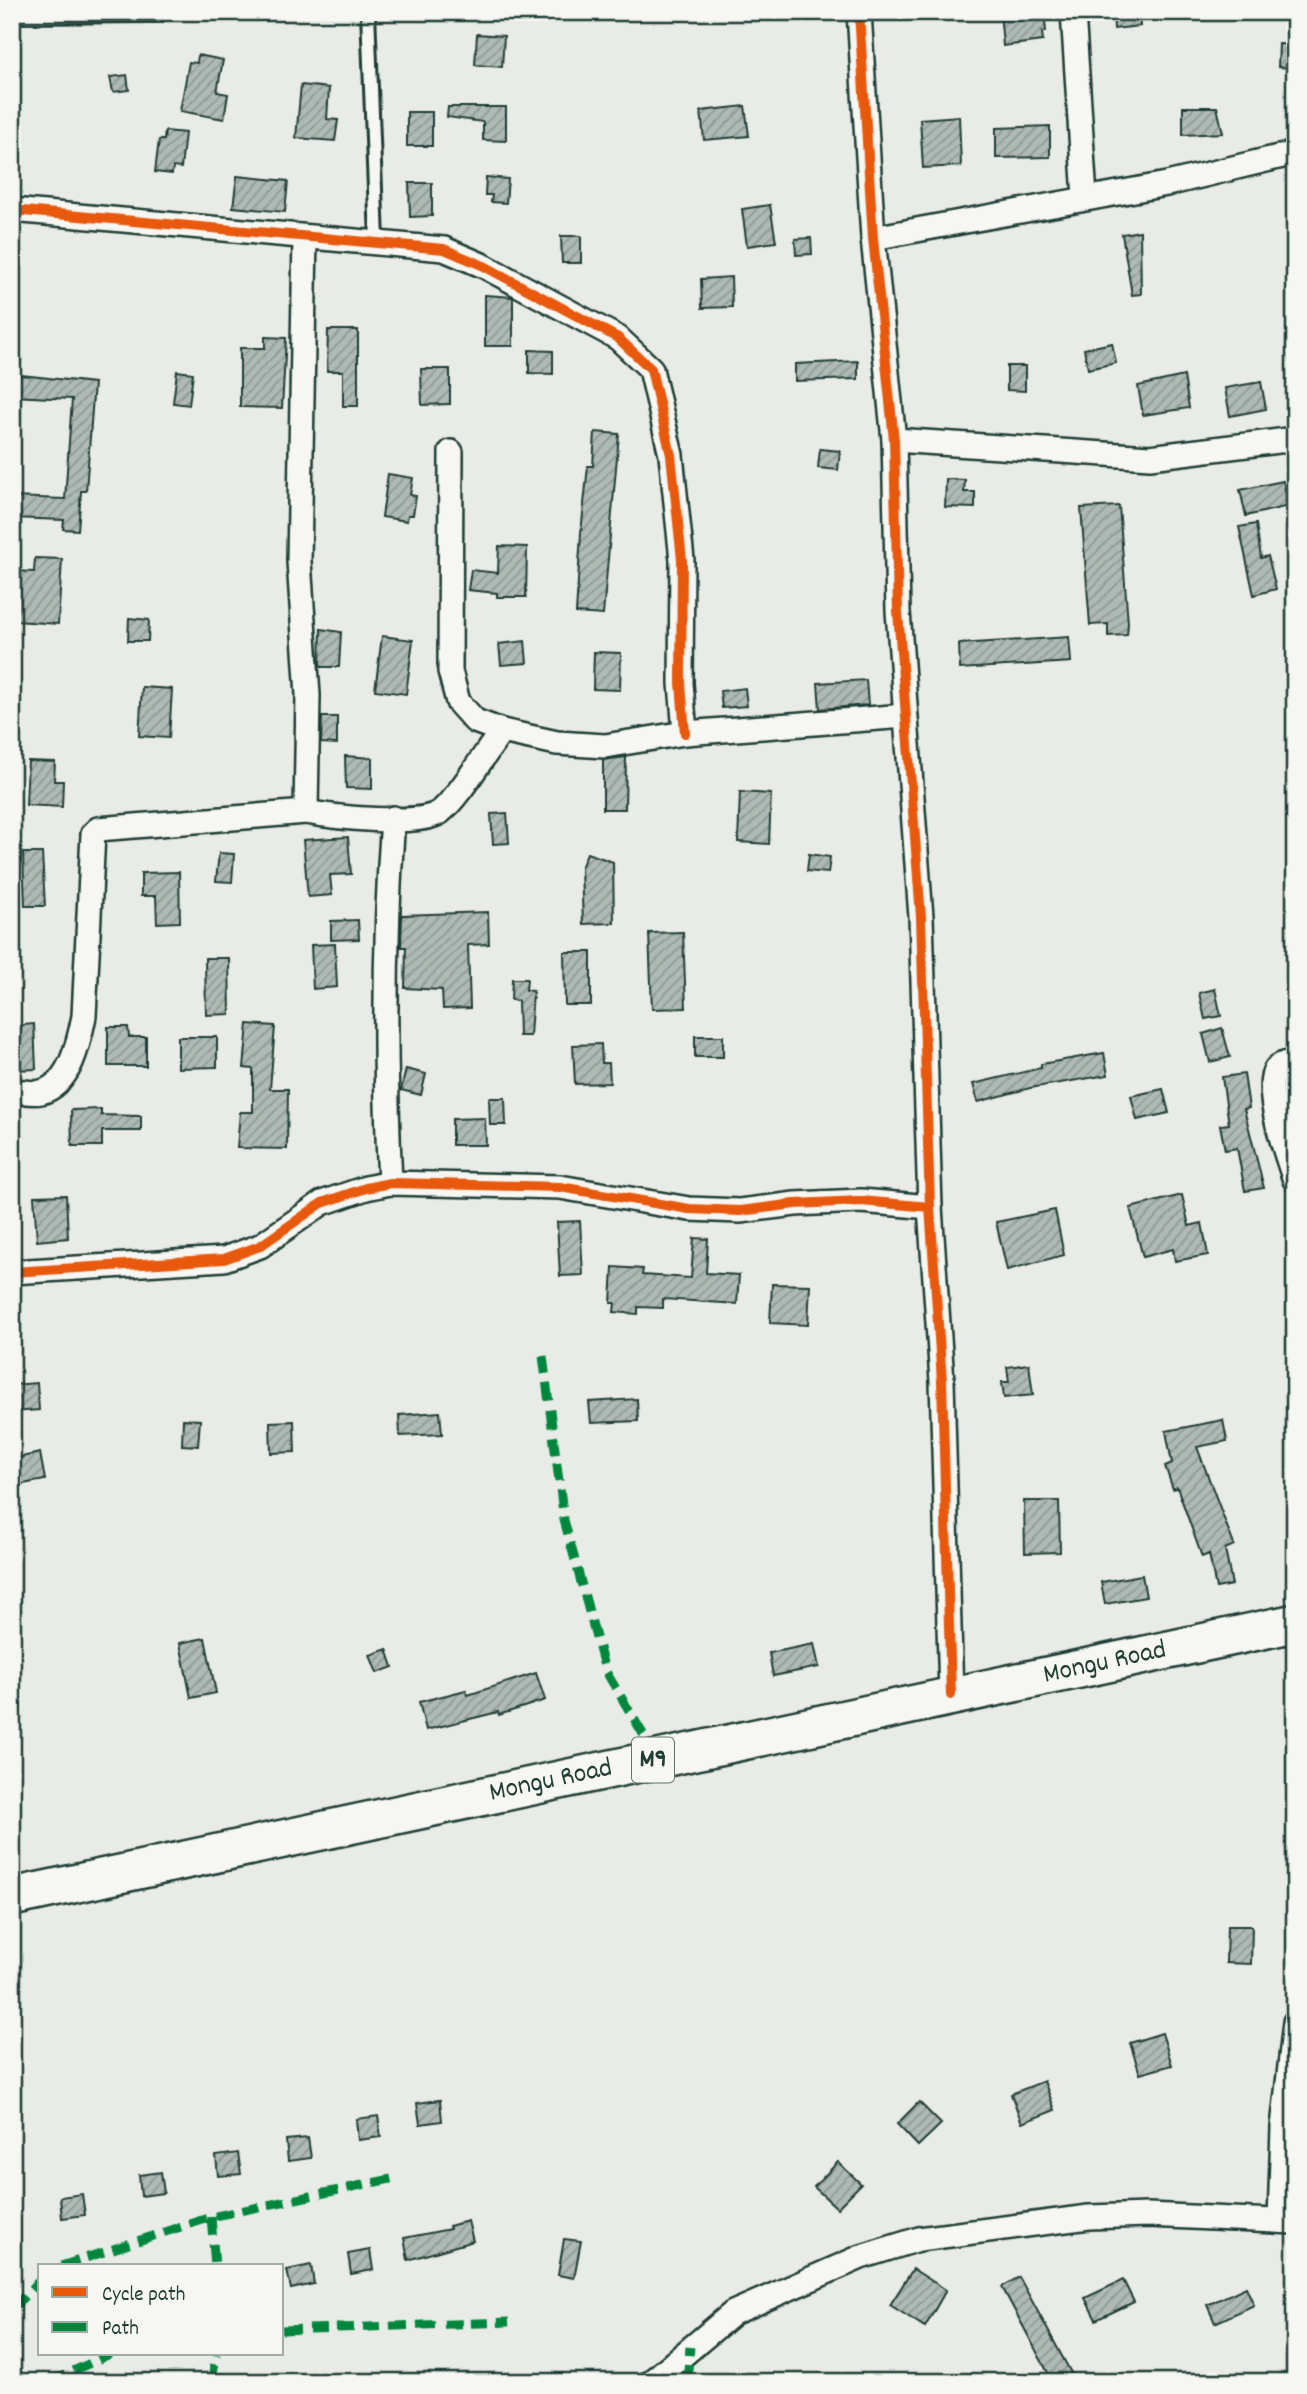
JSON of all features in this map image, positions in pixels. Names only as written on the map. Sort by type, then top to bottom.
[{"type":"main road","name":"Mongu Road","points":[[12,1897],[1295,1623]]},
{"type":"street","points":[[859,12],[873,238],[894,440],[898,611],[921,917],[930,1207],[942,1381],[951,1695]]},
{"type":"street","points":[[1073,12],[1085,198]]},
{"type":"street","points":[[873,238],[1167,184],[1295,153]]},
{"type":"street","points":[[12,210],[305,238],[377,240],[444,249],[464,256],[618,338],[651,369],[671,455],[682,560],[681,683],[685,733]]},
{"type":"street","points":[[305,238],[299,561],[308,695],[306,812]]},
{"type":"street","points":[[894,440],[1150,457],[1295,439]]},
{"type":"street","points":[[451,452],[450,671],[458,702],[475,721],[502,731],[557,743],[605,746],[685,733],[905,716]]},
{"type":"street","points":[[12,1091],[42,1092],[58,1080],[72,1063],[80,1039],[84,1016],[93,834],[98,829],[306,812],[393,818],[432,817],[442,811],[502,731]]},
{"type":"street","points":[[390,1183],[384,1007],[386,914],[393,818]]},
{"type":"street","points":[[1295,1061],[1279,1066],[1274,1072],[1273,1089],[1285,1149],[1295,1180]]},
{"type":"street","points":[[12,1272],[223,1259],[260,1246],[322,1203],[390,1183],[560,1187],[688,1209],[740,1211],[795,1204],[861,1202],[930,1207]]},
{"type":"street","points":[[651,2382],[733,2314],[850,2261],[919,2239],[1089,2217],[1148,2215],[1287,2221],[1283,2127],[1295,2022]]},
{"type":"lane","points":[[368,12],[377,240]]},
{"type":"lane","points":[[12,16],[159,15]]},
{"type":"building","points":[[1000,12],[1044,12],[1046,31],[1042,32],[1043,41],[1003,46]]},
{"type":"building","points":[[1113,12],[1139,12],[1140,26],[1114,29]]},
{"type":"building","points":[[477,34],[504,36],[502,67],[475,65]]},
{"type":"building","points":[[1279,44],[1295,45],[1295,68],[1278,67]]},
{"type":"building","points":[[198,55],[223,60],[217,92],[228,94],[224,119],[180,111],[189,62],[197,63]]},
{"type":"building","points":[[127,75],[129,90],[113,92],[110,77]]},
{"type":"building","points":[[301,85],[329,88],[327,119],[338,120],[335,141],[296,138]]},
{"type":"building","points":[[745,106],[749,136],[704,140],[701,111]]},
{"type":"building","points":[[448,107],[506,107],[506,141],[483,140],[483,122],[447,117]]},
{"type":"building","points":[[1183,107],[1217,107],[1223,133],[1183,135]]},
{"type":"building","points":[[407,112],[432,112],[432,146],[407,146]]},
{"type":"building","points":[[959,116],[961,166],[923,168],[920,119]]},
{"type":"building","points":[[1050,126],[1050,157],[996,158],[996,128]]},
{"type":"building","points":[[165,131],[185,133],[181,168],[173,167],[172,174],[155,172],[159,140],[164,140]]},
{"type":"building","points":[[237,176],[288,181],[285,212],[233,207]]},
{"type":"building","points":[[486,177],[508,179],[506,203],[491,202],[492,195],[485,195]]},
{"type":"building","points":[[409,183],[432,183],[432,216],[410,217]]},
{"type":"building","points":[[770,205],[776,242],[747,246],[742,209]]},
{"type":"building","points":[[1140,231],[1141,294],[1132,295],[1122,234]]},
{"type":"building","points":[[561,236],[581,236],[581,263],[562,263]]},
{"type":"building","points":[[811,238],[812,254],[796,255],[795,239]]},
{"type":"building","points":[[731,277],[732,307],[702,308],[701,279]]},
{"type":"building","points":[[485,295],[513,297],[513,346],[485,346]]},
{"type":"building","points":[[328,330],[358,330],[358,406],[343,406],[343,371],[327,371]]},
{"type":"building","points":[[265,337],[286,338],[282,408],[240,407],[240,348],[265,348]]},
{"type":"building","points":[[1112,343],[1116,363],[1088,369],[1084,349]]},
{"type":"building","points":[[529,350],[553,351],[553,374],[529,373]]},
{"type":"building","points":[[858,361],[858,379],[795,381],[795,364]]},
{"type":"building","points":[[1007,366],[1025,366],[1025,391],[1007,390]]},
{"type":"building","points":[[421,369],[450,369],[450,404],[422,405]]},
{"type":"building","points":[[177,371],[193,373],[189,405],[173,403]]},
{"type":"building","points":[[12,374],[94,383],[86,491],[81,491],[78,530],[63,529],[64,520],[12,518],[12,497],[65,499],[72,399],[12,396]]},
{"type":"building","points":[[1184,376],[1189,408],[1143,415],[1138,386]]},
{"type":"building","points":[[1261,382],[1266,409],[1230,416],[1225,388]]},
{"type":"building","points":[[595,432],[619,434],[603,615],[576,613],[588,466],[593,466]]},
{"type":"building","points":[[820,449],[840,451],[838,470],[818,468]]},
{"type":"building","points":[[388,474],[413,478],[410,495],[416,496],[413,515],[408,515],[407,521],[382,517]]},
{"type":"building","points":[[946,479],[965,480],[964,492],[975,492],[975,508],[945,507]]},
{"type":"building","points":[[1283,481],[1289,506],[1246,516],[1240,490]]},
{"type":"building","points":[[1119,506],[1127,635],[1108,636],[1108,624],[1090,625],[1081,508]]},
{"type":"building","points":[[1256,524],[1261,558],[1268,556],[1276,589],[1254,595],[1239,527]]},
{"type":"building","points":[[499,546],[527,547],[526,597],[497,597],[497,593],[468,590],[471,570],[498,573]]},
{"type":"building","points":[[35,558],[62,559],[58,624],[16,621],[17,596],[12,596],[12,571],[34,572]]},
{"type":"building","points":[[129,618],[149,620],[148,641],[128,641]]},
{"type":"building","points":[[321,629],[341,632],[339,667],[320,667]]},
{"type":"building","points":[[382,636],[413,640],[406,694],[375,690]]},
{"type":"building","points":[[1069,637],[1071,662],[960,669],[959,644]]},
{"type":"building","points":[[525,641],[527,663],[501,665],[499,644]]},
{"type":"building","points":[[594,652],[621,653],[620,690],[593,689]]},
{"type":"building","points":[[866,680],[868,705],[820,709],[818,683]]},
{"type":"building","points":[[142,687],[172,689],[169,738],[139,736]]},
{"type":"building","points":[[745,688],[747,706],[722,708],[720,691]]},
{"type":"building","points":[[322,717],[337,717],[337,744],[321,743]]},
{"type":"building","points":[[345,756],[372,758],[372,789],[346,788]]},
{"type":"building","points":[[626,757],[625,809],[603,809],[603,760]]},
{"type":"building","points":[[28,761],[55,762],[54,781],[63,781],[62,807],[26,805]]},
{"type":"building","points":[[740,792],[771,794],[769,844],[738,842]]},
{"type":"building","points":[[507,813],[509,843],[493,844],[491,814]]},
{"type":"building","points":[[348,837],[351,874],[330,875],[332,895],[308,897],[303,840]]},
{"type":"building","points":[[23,853],[42,853],[45,906],[25,906]]},
{"type":"building","points":[[219,853],[234,854],[232,882],[216,881]]},
{"type":"building","points":[[587,853],[613,862],[614,923],[583,924],[581,868]]},
{"type":"building","points":[[809,854],[830,857],[828,873],[807,871]]},
{"type":"building","points":[[179,872],[180,922],[157,923],[156,896],[141,896],[141,873]]},
{"type":"building","points":[[488,912],[489,944],[468,945],[470,1008],[443,1009],[442,990],[405,988],[406,947],[401,947],[402,915]]},
{"type":"building","points":[[358,920],[359,939],[331,940],[331,921]]},
{"type":"building","points":[[683,932],[686,1008],[652,1009],[649,933]]},
{"type":"building","points":[[335,944],[337,987],[313,989],[311,945]]},
{"type":"building","points":[[564,952],[591,952],[591,1005],[565,1005]]},
{"type":"building","points":[[205,958],[229,958],[230,1014],[206,1015]]},
{"type":"building","points":[[512,979],[527,979],[526,990],[533,991],[530,1036],[519,1036],[518,1001],[511,1000]]},
{"type":"building","points":[[1215,989],[1221,1016],[1205,1019],[1199,993]]},
{"type":"building","points":[[34,1024],[36,1069],[16,1070],[15,1059],[12,1060],[12,1026]]},
{"type":"building","points":[[248,1024],[275,1026],[270,1089],[288,1089],[287,1149],[237,1148],[240,1112],[253,1112],[253,1069],[244,1068]]},
{"type":"building","points":[[108,1027],[128,1027],[129,1037],[146,1037],[146,1066],[108,1066]]},
{"type":"building","points":[[1222,1028],[1230,1057],[1210,1062],[1203,1034]]},
{"type":"building","points":[[695,1036],[723,1036],[723,1057],[695,1057]]},
{"type":"building","points":[[178,1037],[217,1037],[217,1067],[178,1068]]},
{"type":"building","points":[[601,1044],[602,1063],[609,1063],[610,1083],[575,1084],[573,1045]]},
{"type":"building","points":[[1104,1053],[1108,1075],[1030,1088],[978,1102],[973,1084],[1041,1068],[1041,1064]]},
{"type":"building","points":[[406,1069],[426,1074],[421,1095],[401,1090]]},
{"type":"building","points":[[1244,1074],[1249,1108],[1244,1109],[1264,1188],[1245,1191],[1237,1148],[1225,1150],[1220,1125],[1229,1124],[1222,1077]]},
{"type":"building","points":[[1163,1089],[1169,1113],[1137,1120],[1131,1096]]},
{"type":"building","points":[[489,1098],[505,1098],[506,1125],[490,1125]]},
{"type":"building","points":[[101,1109],[101,1115],[141,1116],[141,1131],[102,1131],[102,1146],[72,1146],[71,1110]]},
{"type":"building","points":[[485,1118],[486,1145],[452,1145],[452,1119]]},
{"type":"building","points":[[66,1195],[68,1238],[37,1241],[34,1196]]},
{"type":"building","points":[[1182,1195],[1189,1226],[1202,1223],[1208,1255],[1175,1261],[1173,1249],[1143,1257],[1130,1208]]},
{"type":"building","points":[[1055,1210],[1064,1255],[1007,1270],[996,1222]]},
{"type":"building","points":[[580,1221],[583,1275],[560,1276],[557,1222]]},
{"type":"building","points":[[694,1238],[708,1239],[706,1273],[739,1275],[737,1304],[663,1299],[663,1308],[638,1307],[638,1314],[614,1312],[615,1303],[611,1303],[613,1267],[643,1269],[642,1275],[691,1278]]},
{"type":"building","points":[[772,1284],[810,1285],[808,1325],[770,1323]]},
{"type":"building","points":[[1029,1364],[1033,1395],[1004,1398],[1002,1382],[1009,1382],[1007,1367]]},
{"type":"building","points":[[37,1383],[39,1410],[12,1412],[12,1385]]},
{"type":"building","points":[[637,1399],[638,1421],[591,1423],[589,1402]]},
{"type":"building","points":[[440,1412],[442,1434],[400,1436],[399,1415]]},
{"type":"building","points":[[183,1419],[200,1420],[198,1446],[182,1445]]},
{"type":"building","points":[[1223,1420],[1227,1441],[1197,1447],[1234,1545],[1225,1549],[1232,1585],[1216,1588],[1209,1554],[1202,1557],[1177,1487],[1173,1489],[1165,1466],[1172,1463],[1166,1431]]},
{"type":"building","points":[[294,1421],[295,1452],[271,1453],[270,1422]]},
{"type":"building","points":[[40,1453],[45,1480],[12,1486],[12,1459]]},
{"type":"building","points":[[1024,1501],[1059,1501],[1060,1552],[1025,1553]]},
{"type":"building","points":[[1142,1575],[1146,1597],[1105,1604],[1101,1582]]},
{"type":"building","points":[[205,1638],[216,1693],[191,1698],[180,1643]]},
{"type":"building","points":[[814,1644],[819,1667],[773,1676],[769,1653]]},
{"type":"building","points":[[387,1649],[393,1667],[377,1673],[370,1655]]},
{"type":"building","points":[[536,1673],[545,1700],[499,1715],[498,1712],[426,1730],[419,1702],[466,1690],[468,1695]]},
{"type":"building","points":[[1227,1926],[1252,1926],[1251,1964],[1226,1963]]},
{"type":"building","points":[[1162,2033],[1172,2065],[1140,2074],[1130,2043]]},
{"type":"building","points":[[1044,2081],[1055,2110],[1022,2123],[1011,2094]]},
{"type":"building","points":[[440,2100],[442,2121],[420,2124],[417,2103]]},
{"type":"building","points":[[919,2102],[941,2124],[918,2146],[897,2124]]},
{"type":"building","points":[[378,2116],[381,2137],[358,2140],[356,2119]]},
{"type":"building","points":[[308,2138],[311,2158],[288,2161],[286,2140]]},
{"type":"building","points":[[238,2153],[241,2174],[218,2176],[216,2156]]},
{"type":"building","points":[[838,2162],[861,2184],[837,2208],[814,2187]]},
{"type":"building","points":[[161,2172],[164,2193],[141,2196],[139,2175]]},
{"type":"building","points":[[82,2194],[85,2215],[62,2218],[60,2197]]},
{"type":"building","points":[[468,2221],[473,2241],[408,2260],[404,2238],[450,2229],[449,2226]]},
{"type":"building","points":[[564,2239],[581,2241],[574,2278],[558,2275]]},
{"type":"building","points":[[370,2250],[373,2270],[351,2274],[348,2254]]},
{"type":"building","points":[[311,2265],[314,2284],[291,2289],[287,2270]]},
{"type":"building","points":[[913,2269],[946,2290],[925,2327],[890,2305]]},
{"type":"building","points":[[1019,2277],[1076,2382],[1053,2382],[1002,2287]]},
{"type":"building","points":[[1123,2280],[1134,2302],[1096,2320],[1085,2298]]},
{"type":"building","points":[[1246,2287],[1254,2305],[1215,2323],[1207,2305]]},
{"type":"marked path","points":[[543,1356],[564,1520],[605,1670],[658,1759]]},
{"type":"marked path","points":[[67,2264],[211,2217],[400,2177]]},
{"type":"marked path","points":[[211,2217],[215,2264]]},
{"type":"marked path","points":[[12,2309],[38,2282]]},
{"type":"marked path","points":[[284,2330],[509,2322]]},
{"type":"marked path","points":[[687,2382],[690,2347]]},
{"type":"marked path","points":[[49,2382],[106,2356]]},
{"type":"marked path","points":[[211,2382],[217,2356]]},
{"type":"cycle path","points":[[859,12],[873,238],[894,440],[898,611],[921,917],[930,1207],[942,1381],[951,1695]]},
{"type":"cycle path","points":[[12,210],[444,249],[484,266],[618,338],[651,369],[671,455],[682,560],[681,683],[685,733]]},
{"type":"cycle path","points":[[12,1272],[224,1259],[260,1246],[322,1203],[390,1183],[560,1187],[689,1209],[740,1211],[795,1204],[861,1201],[930,1207]]}]
